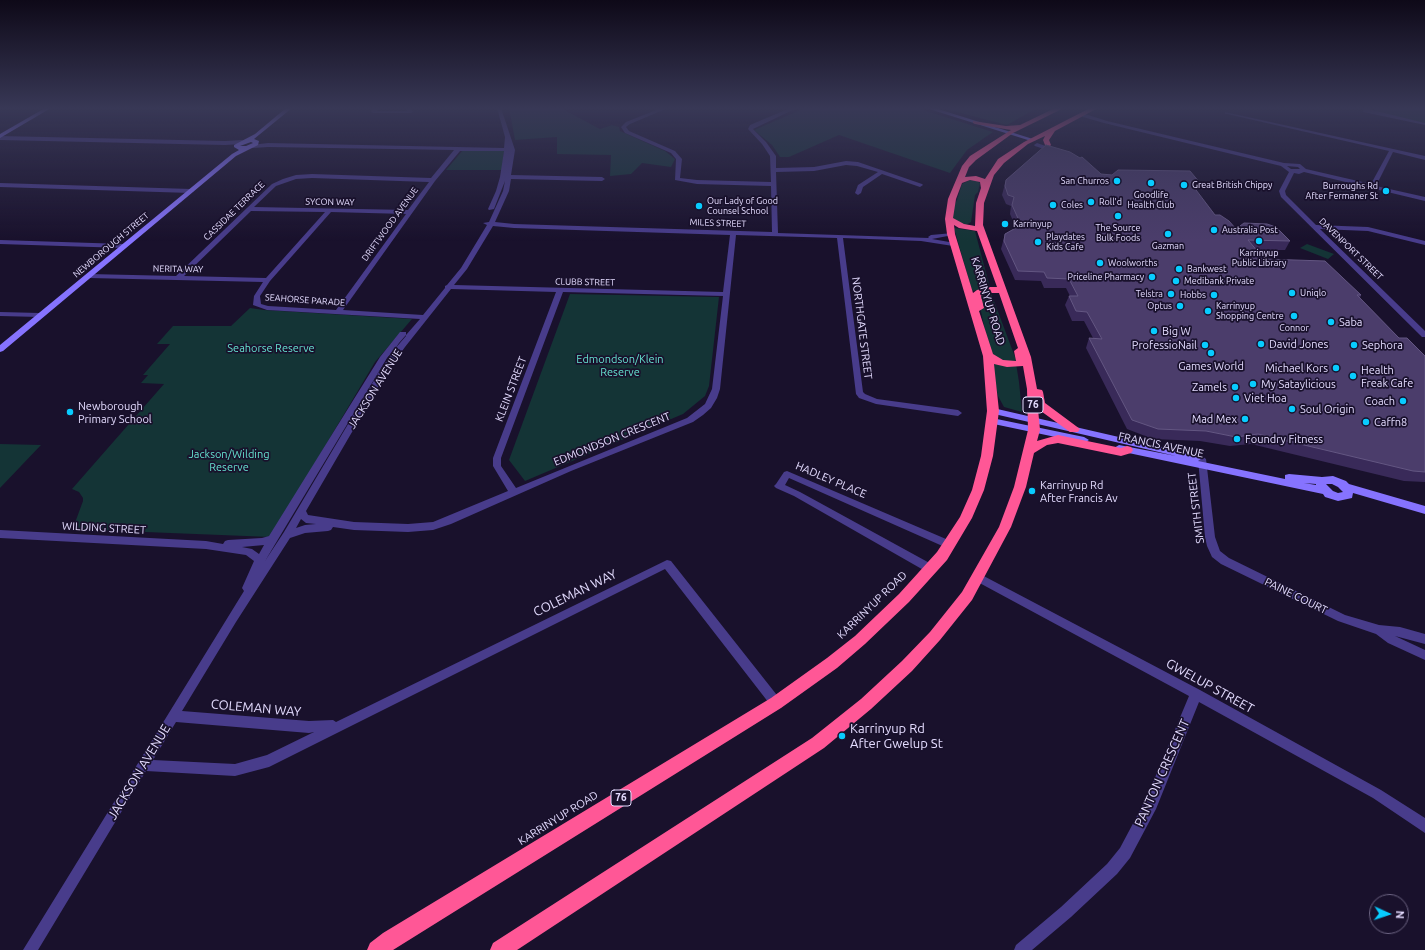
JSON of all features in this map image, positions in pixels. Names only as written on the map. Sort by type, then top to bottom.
[{"type":"highway","points":[[973,158],[976,152]]},
{"type":"highway","name":"KARRINYUP ROAD","points":[[377,950],[397,936],[776,703],[832,663],[860,640],[904,598],[931,569],[950,545],[966,518],[978,490],[987,456],[992,416],[988,356],[953,244],[949,219],[952,199],[966,166],[973,158],[981,152]]},
{"type":"highway","name":"KARRINYUP ROAD","points":[[500,950],[818,743],[866,704],[907,666],[935,636],[967,596],[1005,527],[1014,505],[1020,488],[1034,425],[1032,388],[1026,357],[979,225],[980,203],[990,174],[998,164],[1017,152]]},
{"type":"highway","points":[[959,182],[969,178],[976,178],[983,181],[985,188]]},
{"type":"highway","points":[[949,219],[962,226],[981,229]]},
{"type":"highway","points":[[979,324],[982,320],[976,295],[980,292],[988,290],[1003,290]]},
{"type":"highway","points":[[988,356],[1000,363],[1020,364],[1022,363],[1018,347],[1021,343],[1028,348],[1034,367],[1040,405],[1074,429]]},
{"type":"highway","points":[[1029,451],[1044,442],[1058,440],[1121,452],[1127,450]]},
{"type":"street","name":"NEWBOROUGH STREET","points":[[0,349],[237,152]]},
{"type":"street","name":"DRIFTWOOD AVENUE","points":[[339,311],[409,212],[456,152]]},
{"type":"street","name":"JACKSON AVENUE","points":[[30,950],[232,619],[287,535],[382,372],[422,317],[464,269],[506,190],[509,152]]},
{"type":"street","points":[[673,152],[678,159],[677,179],[697,182],[774,184]]},
{"type":"street","points":[[770,152],[773,156],[774,170],[776,234]]},
{"type":"street","points":[[1233,152],[1285,165],[1297,165],[1304,170],[1425,199]]},
{"type":"street","points":[[1372,186],[1391,152]]},
{"type":"street","points":[[1402,152],[1425,158]]},
{"type":"street","points":[[774,170],[814,169],[846,163],[858,164],[920,185]]},
{"type":"street","points":[[1285,165],[1285,168],[1292,171],[1304,170]]},
{"type":"street","name":"DAVENPORT STREET","points":[[1292,171],[1282,194],[1425,335]]},
{"type":"street","points":[[858,194],[860,186],[882,172]]},
{"type":"street","name":"CASSIDAE TERRACE","points":[[178,278],[274,185],[296,177],[312,176],[433,180]]},
{"type":"street","points":[[506,177],[602,179]]},
{"type":"street","points":[[0,185],[191,191]]},
{"type":"street","name":"SYCON WAY","points":[[250,208],[409,212]]},
{"type":"street","name":"SEAHORSE PARADE","points":[[330,211],[268,280],[257,296],[257,305],[267,308],[422,317]]},
{"type":"street","name":"MILES STREET","points":[[486,226],[921,239],[953,244]]},
{"type":"street","points":[[1316,227],[1368,229],[1425,243]]},
{"type":"street","name":"EDMONDSON CRESCENT","points":[[301,512],[308,520],[354,526],[408,528],[433,526],[448,521],[568,469],[690,420],[708,406],[716,389],[725,294],[733,233]]},
{"type":"street","name":"MILES STREET","points":[[921,239],[951,234]]},
{"type":"street","name":"NORTHGATE STREET","points":[[840,236],[859,392],[862,396],[876,401],[958,413]]},
{"type":"street","points":[[0,242],[124,246]]},
{"type":"street","name":"NERITA WAY","points":[[88,276],[268,280]]},
{"type":"street","name":"CLUBB STREET","points":[[447,287],[725,294]]},
{"type":"street","name":"KLEIN STREET","points":[[514,493],[497,466],[497,458],[560,291]]},
{"type":"street","points":[[0,314],[40,315]]},
{"type":"street","name":"JACKSON AVENUE","points":[[232,619],[260,560],[384,357],[422,317]]},
{"type":"street","name":"FRANCIS AVENUE","points":[[992,416],[1034,425],[1127,450],[1202,462],[1324,486],[1338,497],[1347,491],[1425,510]]},
{"type":"street","name":"FRANCIS AVENUE","points":[[1034,425],[1074,429],[1202,462]]},
{"type":"street","name":"SMITH STREET","points":[[1202,462],[1210,537],[1216,554]]},
{"type":"street","name":"HADLEY PLACE","points":[[931,569],[797,494],[779,486],[787,474],[950,545]]},
{"type":"street","name":"FRANCIS AVENUE","points":[[1324,486],[1333,480],[1347,491],[1388,507],[1425,516]]},
{"type":"street","name":"EDMONDSON CRESCENT","points":[[287,535],[305,529],[354,526]]},
{"type":"street","name":"WILDING STREET","points":[[0,534],[206,545],[262,542],[273,539]]},
{"type":"street","name":"WILDING STREET","points":[[206,545],[249,552],[260,560]]},
{"type":"street","name":"PAINE COURT","points":[[1216,554],[1225,561],[1342,618],[1379,630],[1400,632],[1425,639]]},
{"type":"street","name":"COLEMAN WAY","points":[[144,765],[235,770],[269,761],[337,726],[667,564],[776,703]]},
{"type":"street","name":"GWELUP STREET","points":[[978,577],[1196,694],[1377,794],[1425,826]]},
{"type":"street","name":"PAINE COURT","points":[[1379,630],[1392,640],[1425,655]]},
{"type":"street","name":"PANTON CRESCENT","points":[[1022,950],[1112,869],[1125,853],[1151,804],[1196,694]]},
{"type":"street","name":"COLEMAN WAY","points":[[174,716],[309,726],[337,726]]},
{"type":"street","name":"JACKSON AVENUE","points":[[21,950],[46,925]]},
{"type":"green space","points":[[461,152],[504,152],[502,170],[446,170]]},
{"type":"green space","points":[[557,152],[667,152],[675,159],[671,167],[642,163],[631,174],[610,176],[611,155],[557,154]]},
{"type":"green space","points":[[777,152],[800,152],[789,157],[780,157]]},
{"type":"green space","points":[[890,152],[965,152],[950,173]]},
{"type":"green space","points":[[970,180],[980,183],[978,192],[975,195],[971,222],[966,225],[959,225],[952,217],[954,206],[962,184]]},
{"type":"green space","points":[[954,228],[975,231],[990,288],[972,291]]},
{"type":"green space","points":[[1307,244],[1334,254],[1328,259],[1300,248]]},
{"type":"green space","points":[[991,293],[1015,357],[1022,412],[1004,407],[998,396],[978,296]]},
{"type":"green space","name":"Edmondson/Klein Reserve","points":[[570,294],[719,297],[709,386],[705,396],[683,414],[525,481],[509,460]]},
{"type":"green space","name":"Jackson/Wilding Reserve","points":[[250,308],[412,319],[375,362],[271,537],[70,529],[76,520],[83,501],[83,498],[79,492],[72,489],[164,384],[141,383],[148,375],[143,375],[170,344],[157,344],[173,326],[231,326]]},
{"type":"green space","points":[[0,444],[41,445],[0,488]]},
{"type":"building","name":"Karrinyup Shopping Centre","points":[[1038,152],[1071,152],[1080,158],[1082,157],[1101,174],[1112,175],[1118,170],[1190,171],[1200,183],[1190,182],[1215,215],[1220,215],[1229,221],[1236,229],[1244,223],[1267,224],[1276,227],[1290,241],[1248,240],[1264,259],[1325,261],[1361,295],[1357,295],[1399,338],[1407,338],[1425,356],[1425,472],[1413,471],[1258,434],[1236,437],[1206,431],[1158,429],[1132,420],[1089,338],[1102,339],[1087,312],[1076,311],[1069,296],[1078,296],[1069,279],[1047,278],[1044,272],[1018,271],[1004,241],[1005,234],[1021,225],[1012,205],[1014,197],[1008,195],[1005,186],[1006,180]]},
{"type":"place","name":"San Churros","points":[[1117,181]]},
{"type":"place","name":"Goodlife Health Club","points":[[1151,183]]},
{"type":"place","name":"Great British Chippy","points":[[1184,185]]},
{"type":"place","name":"Burroughs Rd After Fermaner St","points":[[1386,191]]},
{"type":"place","name":"Roll'd","points":[[1091,202]]},
{"type":"place","name":"Coles","points":[[1053,205]]},
{"type":"place","name":"Our Lady of Good Counsel School","points":[[699,206]]},
{"type":"place","name":"The Source Bulk Foods","points":[[1118,216]]},
{"type":"place","name":"Karrinyup","points":[[1005,224]]},
{"type":"place","name":"Australia Post","points":[[1214,230]]},
{"type":"place","name":"Gazman","points":[[1168,234]]},
{"type":"place","name":"Karrinyup Public Library","points":[[1259,241]]},
{"type":"place","name":"Playdates Kids Cafe","points":[[1038,242]]},
{"type":"place","name":"Woolworths","points":[[1100,263]]},
{"type":"place","name":"Bankwest","points":[[1179,269]]},
{"type":"place","name":"Priceline Pharmacy","points":[[1152,277]]},
{"type":"place","name":"Medibank Private","points":[[1176,281]]},
{"type":"place","name":"Uniqlo","points":[[1292,293]]},
{"type":"place","name":"Telstra","points":[[1171,294]]},
{"type":"place","name":"Hobbs","points":[[1214,295]]},
{"type":"place","name":"Optus","points":[[1180,306]]},
{"type":"place","name":"Karrinyup Shopping Centre","points":[[1208,311]]},
{"type":"place","name":"Connor","points":[[1294,316]]},
{"type":"place","name":"Saba","points":[[1331,322]]},
{"type":"place","name":"Big W","points":[[1154,331]]},
{"type":"place","name":"David Jones","points":[[1261,344]]},
{"type":"place","name":"ProfessioNail","points":[[1205,345]]},
{"type":"place","name":"Sephora","points":[[1354,345]]},
{"type":"place","name":"Games World","points":[[1211,353]]},
{"type":"place","name":"Michael Kors","points":[[1336,368]]},
{"type":"place","name":"Health Freak Cafe","points":[[1353,376]]},
{"type":"place","name":"My Sataylicious","points":[[1253,384]]},
{"type":"place","name":"Zamels","points":[[1235,387]]},
{"type":"place","name":"Viet Hoa","points":[[1236,398]]},
{"type":"place","name":"Coach","points":[[1403,401]]},
{"type":"place","name":"Soul Origin","points":[[1292,409]]},
{"type":"place","name":"Newborough Primary School","points":[[70,412]]},
{"type":"place","name":"Mad Mex","points":[[1245,419]]},
{"type":"place","name":"Caffn8","points":[[1366,422]]},
{"type":"place","name":"Foundry Fitness","points":[[1237,439]]},
{"type":"place","name":"Karrinyup Rd After Francis Av","points":[[1032,491]]},
{"type":"place","name":"Karrinyup Rd After Gwelup St","points":[[842,736]]},
{"type":"park label","name":"Seahorse Reserve","points":[[271,348]]}]
